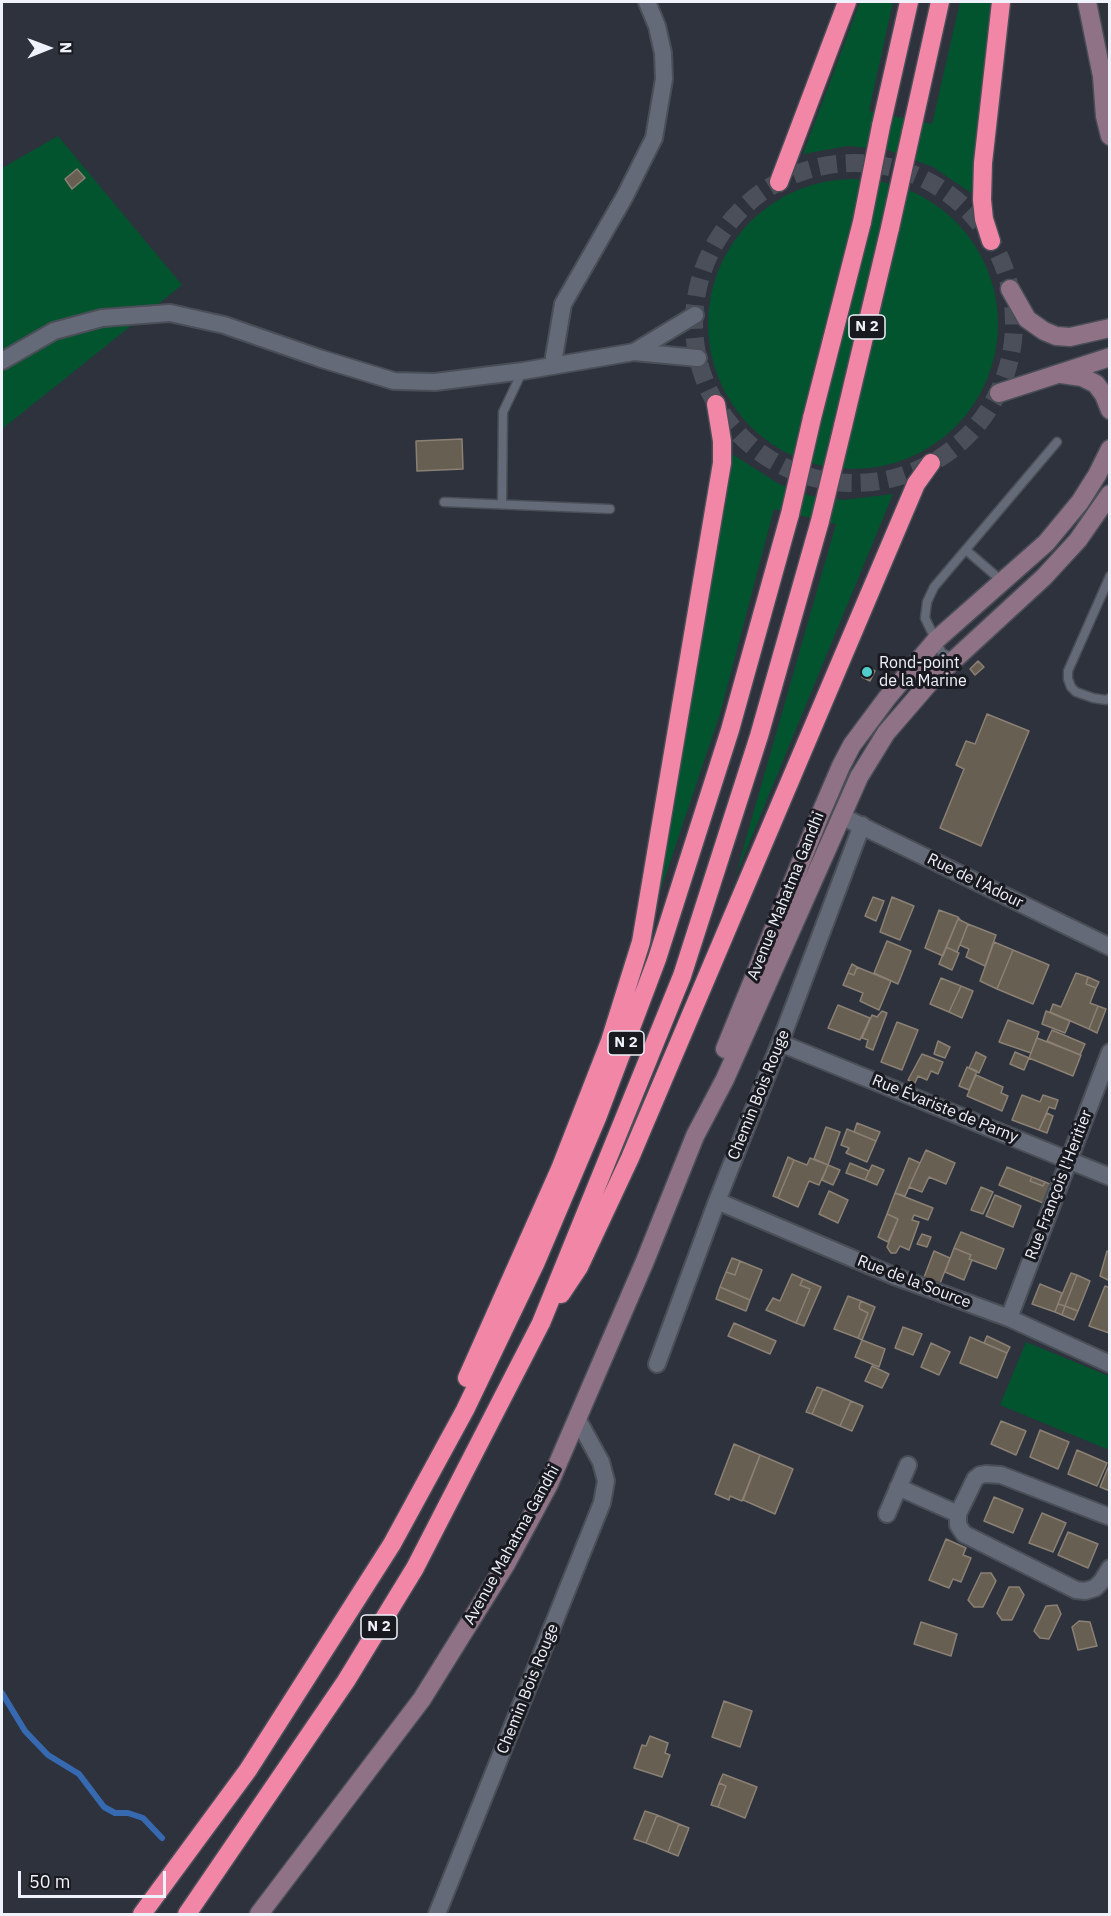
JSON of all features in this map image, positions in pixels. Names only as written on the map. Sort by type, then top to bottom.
[{"type":"highway","points":[[778,182],[848,2]]},
{"type":"highway","name":"N 2","points":[[142,1914],[248,1770],[392,1545],[465,1410],[536,1262],[597,1118],[657,959],[730,729],[790,514],[862,222],[909,2]]},
{"type":"highway","name":"N 2","points":[[187,1914],[346,1682],[415,1569],[541,1323],[682,976],[759,736],[820,521],[890,228],[940,2]]},
{"type":"highway","points":[[991,241],[984,219],[982,200],[983,163],[1001,2]]},
{"type":"highway","points":[[392,1545],[560,1169],[610,1041],[641,942],[722,463],[722,441],[716,404]]},
{"type":"highway","points":[[541,1323],[579,1267],[625,1168],[916,484],[931,463]]},
{"type":"main road","points":[[1087,2],[1107,81],[1105,116],[1110,136]]},
{"type":"main road","points":[[1011,289],[1027,319],[1056,336],[1070,337],[1102,329],[1110,318]]},
{"type":"main road","points":[[999,393],[1110,357]]},
{"type":"main road","points":[[1057,373],[1082,377],[1096,384],[1104,395],[1110,410]]},
{"type":"main road","points":[[1109,450],[1110,442]]},
{"type":"main road","name":"Avenue Mahatma Gandhi","points":[[259,1914],[422,1699],[506,1564],[549,1484],[649,1251],[695,1136],[724,1079],[859,777],[886,733],[930,682],[945,651],[998,606],[1004,597],[1004,582],[1046,543],[1080,502],[1109,450]]},
{"type":"main road","name":"Avenue Mahatma Gandhi","points":[[695,1136],[699,1116],[749,986],[841,766],[852,745],[909,672],[945,651],[1044,577],[1078,540],[1110,494]]},
{"type":"main road","name":"Avenue Mahatma Gandhi","points":[[841,816],[839,798],[841,789],[887,714],[909,672]]},
{"type":"street","points":[[556,365],[554,357],[563,304],[625,196],[654,138],[664,79],[663,52],[657,26],[647,2]]},
{"type":"street","points":[[2,361],[54,331],[102,318],[170,312],[224,325],[321,359],[394,381],[435,382],[523,371],[634,352],[698,358]]},
{"type":"street","points":[[634,352],[695,315]]},
{"type":"street","name":"Rue de l'Adour","points":[[841,816],[1109,945]]},
{"type":"street","name":"Chemin Bois Rouge","points":[[657,1364],[717,1201],[780,1043],[862,825]]},
{"type":"street","name":"Rue Évariste de Parny","points":[[780,1043],[1110,1177]]},
{"type":"street","name":"Rue François l'Heritier","points":[[1009,1318],[1110,1052]]},
{"type":"street","name":"Rue de la Source","points":[[717,1201],[894,1276],[1009,1318],[1110,1364]]},
{"type":"street","name":"Chemin Bois Rouge","points":[[437,1914],[602,1503],[606,1481],[601,1462],[578,1420]]},
{"type":"street","points":[[887,1514],[908,1465]]},
{"type":"street","points":[[1110,1517],[1001,1475],[986,1474],[975,1479],[958,1514],[958,1525],[963,1534],[1076,1590],[1085,1591],[1095,1587],[1110,1568]]},
{"type":"street","points":[[898,1487],[958,1514]]},
{"type":"lane","points":[[502,504],[502,412],[523,371]]},
{"type":"lane","points":[[945,651],[924,618],[927,602],[934,587],[1057,442]]},
{"type":"lane","points":[[444,502],[610,509]]},
{"type":"lane","points":[[966,550],[1004,582]]},
{"type":"lane","points":[[1110,576],[1068,671],[1071,687],[1076,692],[1093,699],[1110,698]]},
{"type":"green space","points":[[860,2],[893,2],[869,111],[932,124],[960,2],[991,2],[971,193],[933,167],[888,150],[848,146],[803,154]]},
{"type":"green space","points":[[58,136],[182,285],[2,429],[2,168]]},
{"type":"green space","points":[[853,179],[881,182],[908,190],[934,203],[956,221],[974,243],[987,269],[995,296],[998,324],[995,352],[987,379],[974,405],[956,427],[934,445],[908,458],[881,466],[853,469],[825,466],[798,458],[772,445],[750,427],[732,405],[719,379],[711,352],[708,324],[711,296],[719,269],[732,243],[750,221],[772,203],[798,190],[825,182]]},
{"type":"green space","points":[[732,454],[779,484],[811,496],[843,500],[893,494],[735,877],[836,524],[774,509],[720,714],[659,895]]},
{"type":"green space","points":[[1026,1342],[1109,1376],[1109,1450],[1000,1405]]},
{"type":"building","points":[[77,169],[85,178],[72,189],[65,179]]},
{"type":"building","points":[[462,439],[463,469],[417,471],[416,441]]},
{"type":"building","points":[[978,661],[984,667],[975,675],[970,669]]},
{"type":"building","points":[[868,667],[875,671],[870,681],[862,677]]},
{"type":"building","points":[[987,714],[1029,731],[981,846],[940,828],[964,769],[956,765],[966,741],[975,744]]},
{"type":"building","points":[[873,897],[884,901],[876,921],[865,916]]},
{"type":"building","points":[[892,897],[914,906],[900,940],[880,932]]},
{"type":"building","points":[[939,910],[958,917],[961,921],[958,919],[943,956],[925,948]]},
{"type":"building","points":[[958,919],[968,924],[957,952],[946,947]]},
{"type":"building","points":[[968,924],[996,935],[985,966],[966,957],[969,949],[960,945]]},
{"type":"building","points":[[887,941],[911,951],[898,984],[874,973]]},
{"type":"building","points":[[994,942],[1013,950],[997,989],[980,981]]},
{"type":"building","points":[[946,947],[959,953],[952,970],[939,964]]},
{"type":"building","points":[[1013,950],[1049,965],[1033,1004],[997,989]]},
{"type":"building","points":[[852,964],[857,967],[854,975],[848,973]]},
{"type":"building","points":[[857,967],[891,981],[879,1010],[860,1001],[863,993],[843,985],[848,973],[854,975]]},
{"type":"building","points":[[1076,973],[1088,977],[1086,984],[1096,988],[1090,1003],[1098,1006],[1089,1029],[1050,1012],[1053,1004],[1061,1007]]},
{"type":"building","points":[[1088,977],[1099,982],[1096,988],[1086,984]]},
{"type":"building","points":[[941,978],[961,986],[949,1012],[930,1004]]},
{"type":"building","points":[[961,986],[973,991],[962,1018],[949,1012]]},
{"type":"building","points":[[838,1005],[870,1018],[860,1040],[828,1028]]},
{"type":"building","points":[[1098,1006],[1106,1009],[1097,1033],[1089,1029]]},
{"type":"building","points":[[882,1011],[887,1013],[873,1050],[866,1047],[868,1040],[862,1038],[872,1015],[877,1017]]},
{"type":"building","points":[[1046,1011],[1070,1021],[1065,1033],[1042,1024]]},
{"type":"building","points":[[1008,1020],[1039,1032],[1031,1053],[999,1042]]},
{"type":"building","points":[[897,1022],[918,1030],[902,1070],[881,1062]]},
{"type":"building","points":[[1052,1030],[1085,1044],[1080,1055],[1047,1041]]},
{"type":"building","points":[[1037,1038],[1081,1055],[1073,1076],[1029,1058]]},
{"type":"building","points":[[938,1041],[950,1047],[945,1058],[934,1054]]},
{"type":"building","points":[[976,1052],[986,1057],[979,1073],[969,1068]]},
{"type":"building","points":[[1015,1052],[1029,1058],[1024,1070],[1010,1064]]},
{"type":"building","points":[[922,1054],[943,1062],[938,1074],[931,1071],[927,1080],[918,1076],[915,1083],[908,1080]]},
{"type":"building","points":[[967,1067],[977,1071],[969,1090],[959,1086]]},
{"type":"building","points":[[976,1075],[1003,1087],[1001,1093],[1008,1096],[1002,1111],[967,1096]]},
{"type":"building","points":[[1022,1095],[1040,1102],[1043,1095],[1058,1100],[1055,1109],[1049,1107],[1039,1130],[1012,1120]]},
{"type":"building","points":[[1047,1113],[1053,1116],[1047,1133],[1039,1130]]},
{"type":"building","points":[[857,1123],[880,1132],[876,1141],[854,1132]]},
{"type":"building","points":[[826,1127],[840,1132],[828,1165],[814,1159]]},
{"type":"building","points":[[847,1129],[876,1141],[867,1162],[846,1153],[849,1148],[841,1145]]},
{"type":"building","points":[[926,1150],[955,1163],[946,1184],[929,1177],[922,1192],[909,1187]]},
{"type":"building","points":[[788,1157],[794,1160],[778,1198],[773,1196]]},
{"type":"building","points":[[810,1158],[828,1165],[819,1185],[809,1181],[798,1207],[778,1198],[794,1160],[807,1165]]},
{"type":"building","points":[[909,1158],[920,1163],[905,1196],[895,1193]]},
{"type":"building","points":[[850,1163],[869,1171],[865,1180],[846,1173]]},
{"type":"building","points":[[828,1165],[840,1170],[833,1185],[822,1180]]},
{"type":"building","points":[[872,1165],[884,1170],[877,1185],[865,1180]]},
{"type":"building","points":[[1007,1167],[1032,1177],[1030,1181],[1043,1186],[1045,1182],[1054,1186],[1048,1205],[999,1185]]},
{"type":"building","points":[[1032,1177],[1045,1182],[1043,1186],[1030,1181]]},
{"type":"building","points":[[981,1187],[993,1192],[983,1214],[971,1210]]},
{"type":"building","points":[[829,1191],[848,1200],[838,1223],[819,1214]]},
{"type":"building","points":[[895,1193],[933,1208],[928,1220],[914,1215],[912,1220],[919,1222],[909,1250],[900,1246],[896,1253],[891,1253],[887,1247],[898,1219],[887,1214]]},
{"type":"building","points":[[995,1195],[1021,1206],[1013,1227],[986,1216]]},
{"type":"building","points":[[887,1214],[898,1219],[888,1242],[878,1237]]},
{"type":"building","points":[[961,1232],[1004,1249],[996,1269],[969,1259],[971,1255],[954,1248]]},
{"type":"building","points":[[922,1234],[931,1237],[927,1247],[917,1244]]},
{"type":"building","points":[[954,1248],[971,1255],[969,1259],[972,1260],[964,1280],[945,1272]]},
{"type":"building","points":[[934,1251],[950,1258],[939,1286],[923,1280]]},
{"type":"building","points":[[1107,1251],[1110,1252],[1110,1281],[1100,1276]]},
{"type":"building","points":[[732,1258],[740,1261],[735,1275],[726,1272]]},
{"type":"building","points":[[740,1261],[762,1270],[750,1300],[720,1287],[726,1272],[735,1275]]},
{"type":"building","points":[[1071,1273],[1077,1275],[1065,1306],[1058,1304]]},
{"type":"building","points":[[792,1274],[803,1279],[800,1285],[810,1289],[796,1323],[766,1310],[773,1298],[780,1301]]},
{"type":"building","points":[[1077,1275],[1090,1281],[1078,1311],[1065,1306]]},
{"type":"building","points":[[803,1279],[821,1287],[804,1326],[796,1323],[810,1289],[800,1285]]},
{"type":"building","points":[[1040,1284],[1062,1293],[1055,1312],[1032,1304]]},
{"type":"building","points":[[1105,1286],[1110,1288],[1109,1333],[1089,1326]]},
{"type":"building","points":[[720,1287],[750,1300],[746,1311],[716,1299]]},
{"type":"building","points":[[848,1296],[861,1301],[860,1309],[868,1313],[858,1338],[834,1329]]},
{"type":"building","points":[[861,1301],[875,1307],[862,1340],[858,1338],[868,1313],[860,1309]]},
{"type":"building","points":[[1058,1304],[1065,1306],[1062,1315],[1055,1312]]},
{"type":"building","points":[[1065,1306],[1078,1311],[1074,1320],[1062,1315]]},
{"type":"building","points":[[734,1323],[776,1341],[770,1354],[728,1336]]},
{"type":"building","points":[[903,1327],[922,1334],[913,1355],[895,1348]]},
{"type":"building","points":[[987,1336],[1010,1347],[1007,1353],[984,1343]]},
{"type":"building","points":[[970,1337],[1007,1353],[997,1378],[960,1363]]},
{"type":"building","points":[[862,1340],[885,1349],[879,1367],[855,1357]]},
{"type":"building","points":[[931,1343],[950,1352],[939,1375],[921,1367]]},
{"type":"building","points":[[872,1366],[889,1374],[882,1388],[865,1381]]},
{"type":"building","points":[[817,1387],[823,1389],[812,1414],[806,1412]]},
{"type":"building","points":[[823,1389],[851,1401],[840,1426],[812,1414]]},
{"type":"building","points":[[851,1401],[863,1406],[852,1431],[840,1426]]},
{"type":"building","points":[[1001,1421],[1026,1431],[1016,1455],[991,1444]]},
{"type":"building","points":[[1040,1430],[1069,1442],[1058,1469],[1030,1457]]},
{"type":"building","points":[[734,1444],[760,1455],[742,1501],[730,1496],[729,1500],[715,1494]]},
{"type":"building","points":[[1077,1450],[1107,1463],[1097,1486],[1068,1474]]},
{"type":"building","points":[[760,1455],[793,1469],[775,1514],[743,1500]]},
{"type":"building","points":[[1110,1463],[1110,1491],[1100,1487]]},
{"type":"building","points":[[994,1497],[1023,1509],[1013,1533],[984,1521]]},
{"type":"building","points":[[1042,1513],[1066,1523],[1053,1552],[1029,1543]]},
{"type":"building","points":[[1068,1532],[1098,1544],[1088,1568],[1058,1555]]},
{"type":"building","points":[[946,1539],[966,1548],[963,1555],[971,1558],[961,1582],[953,1579],[949,1588],[929,1580]]},
{"type":"building","points":[[981,1573],[991,1573],[996,1581],[983,1607],[974,1607],[968,1600]]},
{"type":"building","points":[[1009,1587],[1019,1587],[1024,1595],[1012,1620],[1002,1620],[997,1613]]},
{"type":"building","points":[[1057,1605],[1061,1614],[1049,1639],[1040,1638],[1034,1631],[1046,1606]]},
{"type":"building","points":[[1079,1621],[1090,1622],[1097,1646],[1078,1650],[1072,1627]]},
{"type":"building","points":[[921,1622],[957,1634],[951,1656],[914,1644]]},
{"type":"building","points":[[724,1701],[752,1711],[740,1747],[712,1737]]},
{"type":"building","points":[[650,1736],[668,1743],[665,1753],[670,1755],[662,1777],[634,1768],[642,1745],[646,1746]]},
{"type":"building","points":[[723,1774],[757,1787],[745,1818],[718,1807],[726,1786],[719,1783]]},
{"type":"building","points":[[719,1783],[726,1786],[718,1807],[711,1805]]},
{"type":"building","points":[[645,1811],[657,1815],[646,1843],[634,1839]]},
{"type":"building","points":[[657,1815],[679,1824],[668,1852],[646,1843]]},
{"type":"building","points":[[679,1824],[689,1828],[678,1856],[668,1852]]},
{"type":"waterway","points":[[2,1693],[25,1731],[48,1755],[79,1774],[104,1807],[115,1813],[128,1813],[143,1818],[162,1838]]},
{"type":"tunnel","points":[[854,163],[885,166],[915,175],[943,190],[967,210],[987,234],[1002,262],[1011,292],[1014,323],[1011,354],[1002,384],[987,412],[967,436],[943,456],[915,471],[885,480],[854,483],[823,480],[793,471],[765,456],[741,436],[721,412],[706,384],[697,354],[694,323],[697,292],[706,262],[721,234],[741,210],[765,190],[793,175],[823,166],[854,163]]},
{"type":"place","name":"Rond-point de la Marine","points":[[867,672]]}]
